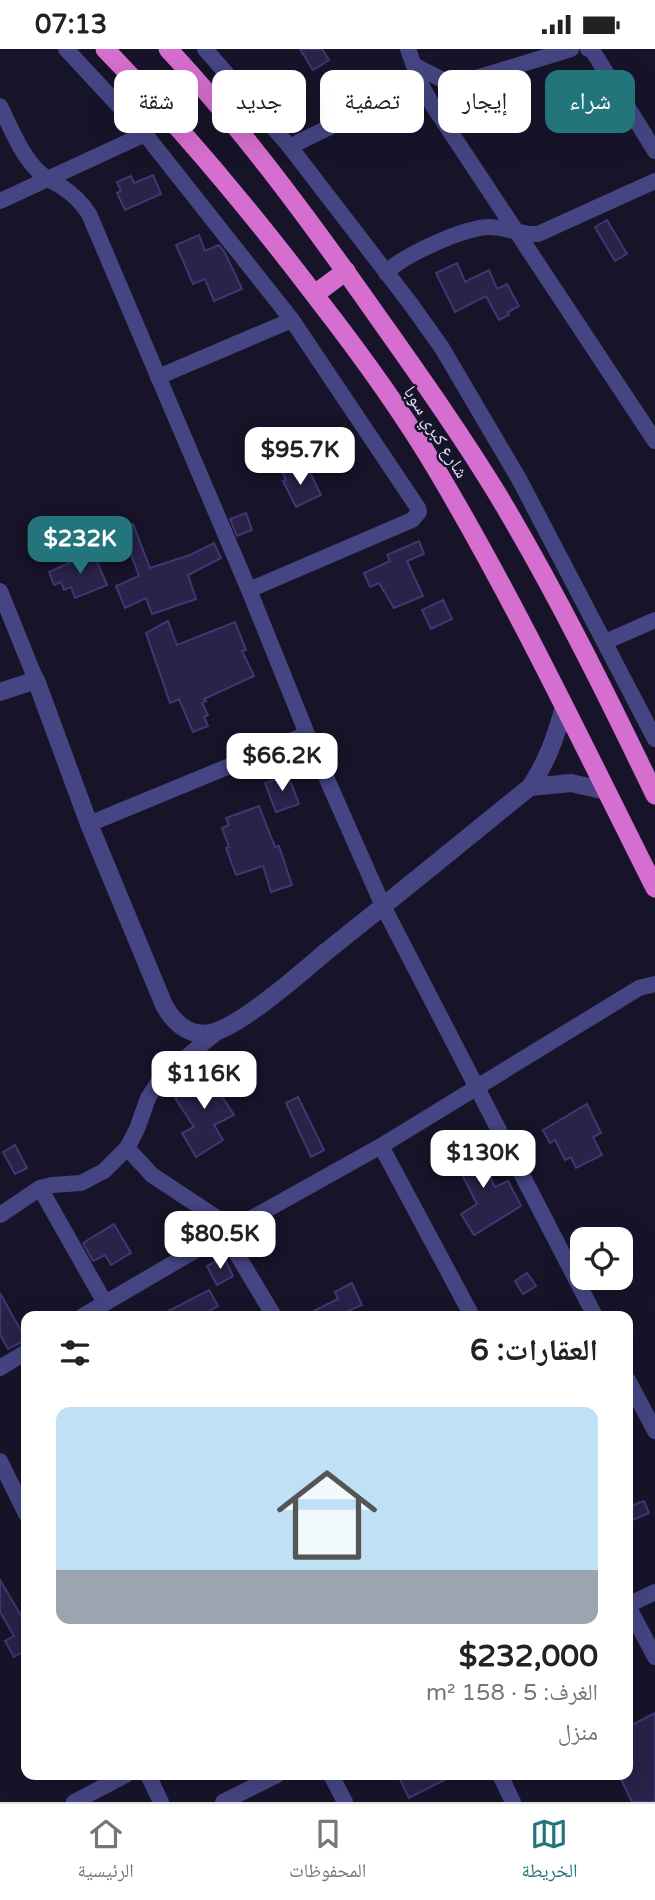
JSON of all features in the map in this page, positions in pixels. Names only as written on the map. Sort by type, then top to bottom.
[{"type":"highway","name":"شارع كبري سوبا","points":[[105,49],[180,130],[269,234],[356,349],[435,466],[503,589],[655,888]]},
{"type":"highway","name":"شارع كبري سوبا","points":[[168,49],[235,125],[346,271],[428,387],[499,498],[587,657],[655,795]]},
{"type":"highway","points":[[315,294],[346,271]]},
{"type":"street","points":[[66,49],[145,134],[292,320],[396,471],[419,513],[412,520],[249,590]]},
{"type":"street","points":[[205,49],[279,133],[390,269]]},
{"type":"street","points":[[219,49],[299,142],[390,269],[481,410],[655,739]]},
{"type":"street","points":[[408,49],[416,70]]},
{"type":"street","points":[[415,66],[436,78],[460,83],[570,49]]},
{"type":"street","points":[[588,49],[592,50],[655,151]]},
{"type":"street","points":[[424,90],[458,146],[655,441]]},
{"type":"street","points":[[0,106],[25,155],[47,180],[60,185],[89,214],[249,590],[307,734],[383,906],[592,1311]]},
{"type":"street","points":[[299,142],[320,132]]},
{"type":"street","points":[[0,201],[145,134]]},
{"type":"street","points":[[390,269],[421,250],[480,228],[492,227],[518,234],[538,234],[655,181]]},
{"type":"street","points":[[158,377],[292,320]]},
{"type":"street","points":[[0,591],[89,824],[168,1012],[180,1025],[195,1034],[217,1032]]},
{"type":"street","points":[[605,642],[655,620]]},
{"type":"street","points":[[0,692],[36,680]]},
{"type":"street","points":[[0,1215],[40,1188],[72,1185],[89,1180],[104,1171],[127,1148],[153,1087],[170,1069],[217,1032],[234,1023],[291,981],[530,787],[543,768],[564,707]]},
{"type":"street","points":[[89,824],[307,734]]},
{"type":"street","points":[[530,787],[571,783],[606,791]]},
{"type":"street","points":[[40,1188],[96,1311],[225,1233],[381,1146],[639,988],[655,984]]},
{"type":"street","points":[[381,1146],[469,1311]]},
{"type":"street","points":[[127,1148],[152,1175],[214,1216],[271,1311]]},
{"type":"street","points":[[0,1368],[21,1355]]},
{"type":"street","points":[[633,1389],[655,1431]]},
{"type":"street","points":[[0,1461],[21,1504]]},
{"type":"street","points":[[633,1603],[655,1593]]},
{"type":"street","points":[[633,1615],[655,1657]]},
{"type":"street","points":[[74,1802],[116,1780]]},
{"type":"street","points":[[150,1780],[161,1802]]},
{"type":"street","points":[[223,1802],[267,1780]]},
{"type":"street","points":[[334,1780],[345,1802]]},
{"type":"street","points":[[502,1780],[513,1802]]},
{"type":"building","points":[[300,49],[322,49],[329,60],[313,70]]},
{"type":"building","points":[[153,175],[161,194],[125,210],[117,193],[121,191],[117,182],[131,176],[134,183]]},
{"type":"building","points":[[607,220],[627,254],[615,261],[595,227]]},
{"type":"building","points":[[199,235],[205,251],[219,245],[242,289],[214,301],[205,279],[193,284],[176,245]]},
{"type":"building","points":[[457,263],[465,282],[489,270],[497,289],[507,284],[519,306],[499,320],[486,296],[455,312],[436,273]]},
{"type":"building","points":[[295,466],[300,477],[310,472],[321,495],[296,507],[283,481],[286,480],[282,472]]},
{"type":"building","points":[[246,513],[252,530],[237,536],[230,519]]},
{"type":"building","points":[[133,524],[150,568],[190,555],[214,543],[221,558],[188,575],[196,599],[152,614],[146,598],[125,608],[116,586],[139,576],[122,529]]},
{"type":"building","points":[[419,541],[424,554],[407,561],[423,596],[394,608],[379,583],[370,587],[364,573],[390,561],[387,555]]},
{"type":"building","points":[[93,552],[107,585],[75,598],[71,587],[64,590],[61,582],[54,585],[49,572]]},
{"type":"building","points":[[443,600],[452,619],[431,629],[422,610]]},
{"type":"building","points":[[168,621],[177,645],[235,622],[246,650],[242,651],[254,676],[204,699],[206,701],[202,703],[208,715],[204,717],[208,726],[193,732],[179,699],[170,703],[146,633]]},
{"type":"building","points":[[288,775],[299,804],[276,812],[265,783]]},
{"type":"building","points":[[259,806],[275,847],[279,846],[292,885],[271,892],[263,866],[236,875],[222,828],[229,825],[226,818]]},
{"type":"building","points":[[215,1062],[224,1074],[213,1083],[234,1115],[214,1125],[223,1140],[196,1157],[182,1133],[194,1127],[175,1098],[203,1079],[199,1074]]},
{"type":"building","points":[[298,1097],[324,1150],[311,1157],[286,1103]]},
{"type":"building","points":[[587,1104],[601,1133],[593,1137],[602,1155],[576,1168],[571,1157],[565,1160],[555,1140],[550,1143],[543,1130]]},
{"type":"building","points":[[470,1138],[495,1187],[508,1181],[521,1206],[474,1235],[461,1214],[477,1204],[449,1149]]},
{"type":"building","points":[[15,1145],[27,1168],[15,1174],[3,1152]]},
{"type":"building","points":[[114,1224],[131,1253],[111,1265],[105,1255],[93,1261],[83,1243]]},
{"type":"building","points":[[224,1257],[233,1276],[217,1285],[207,1266]]},
{"type":"building","points":[[527,1273],[536,1286],[523,1294],[515,1281]]},
{"type":"building","points":[[352,1283],[362,1305],[348,1311],[314,1311],[338,1299],[335,1292]]},
{"type":"building","points":[[209,1290],[218,1306],[210,1311],[169,1311]]},
{"type":"building","points":[[0,1293],[21,1331],[21,1342],[8,1349],[0,1334]]},
{"type":"building","points":[[644,1501],[649,1513],[633,1520],[633,1505]]},
{"type":"building","points":[[0,1580],[21,1616],[21,1653],[14,1657],[5,1641],[14,1636],[0,1612]]},
{"type":"building","points":[[655,1713],[655,1802],[632,1802],[621,1780],[633,1780],[633,1724]]},
{"type":"building","points":[[400,1780],[444,1780],[409,1798]]}]
